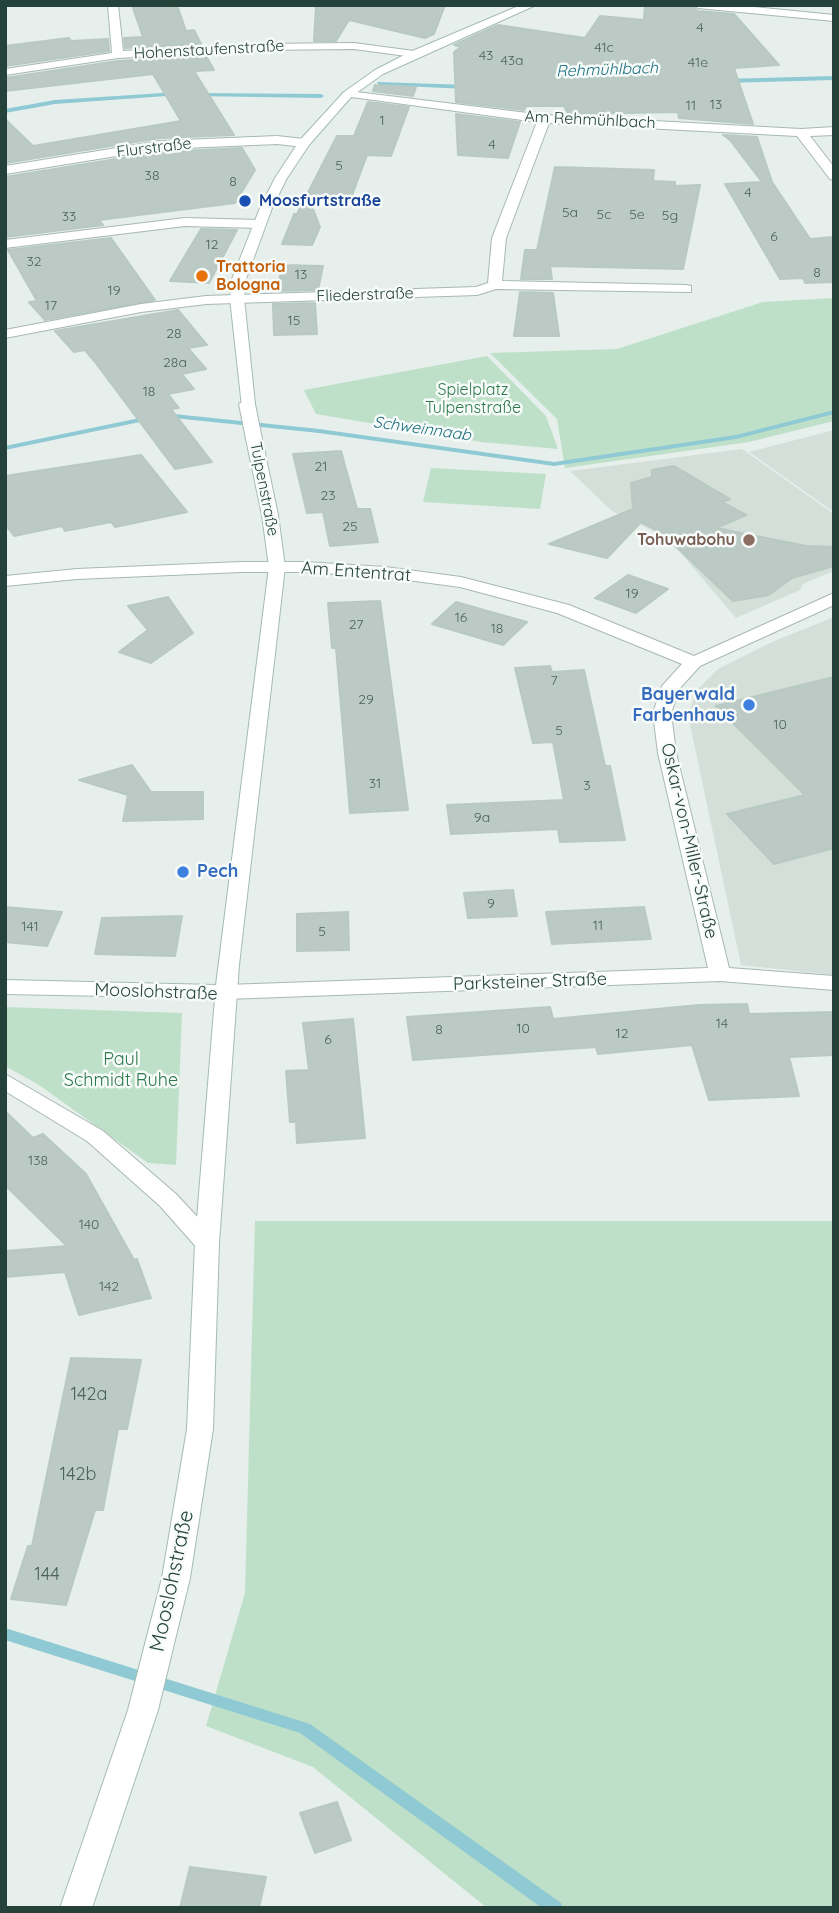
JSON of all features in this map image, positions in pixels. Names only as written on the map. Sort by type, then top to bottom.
[{"type":"street","points":[[113,5],[118,55]]},
{"type":"street","name":"Tulpenstraße","points":[[226,992],[277,567],[270,515],[247,404],[237,298],[239,279],[259,224],[281,177],[304,143],[348,94],[379,72],[414,54],[531,5]]},
{"type":"street","points":[[698,5],[834,18]]},
{"type":"street","name":"Hohenstaufenstraße","points":[[5,72],[118,55],[311,46],[354,46],[414,54]]},
{"type":"street","name":"Am Rehmühlbach","points":[[348,94],[544,119],[801,133],[834,131]]},
{"type":"street","points":[[495,285],[499,239],[544,119]]},
{"type":"street","points":[[801,133],[834,176]]},
{"type":"street","name":"Flurstraße","points":[[5,170],[160,145],[277,140],[304,143]]},
{"type":"street","points":[[5,244],[185,222],[259,224]]},
{"type":"street","name":"Fliederstraße","points":[[5,334],[141,308],[237,298],[477,291],[495,285],[686,289]]},
{"type":"street","name":"Am Ententrat","points":[[5,581],[77,574],[277,567],[385,572],[461,582],[563,609],[694,662]]},
{"type":"street","name":"Oskar-von-Miller-Straße","points":[[720,974],[667,753],[662,713],[671,686],[694,662],[834,598]]},
{"type":"street","name":"Parksteiner Straße","points":[[226,992],[720,974],[834,982]]},
{"type":"street","name":"Mooslohstraße","points":[[5,986],[226,992],[207,1244],[200,1429],[176,1578],[144,1710],[76,1908]]},
{"type":"street","points":[[5,1081],[95,1136],[168,1200],[207,1244]]},
{"type":"shaded area","points":[[834,430],[834,512],[749,452]]},
{"type":"shaded area","name":"Tohuwabohu","points":[[742,449],[834,514],[834,571],[803,584],[800,590],[736,618],[679,551],[651,530],[612,511],[570,471]]},
{"type":"shaded area","points":[[834,617],[834,975],[741,965],[688,715],[697,690],[718,669],[772,642]]},
{"type":"green space","points":[[834,298],[834,421],[749,442],[565,468],[557,419],[490,353],[617,349],[763,302]]},
{"type":"green space","name":"Spielplatz Tulpenstraße","points":[[487,356],[546,416],[558,449],[481,442],[316,414],[304,390]]},
{"type":"green space","points":[[431,468],[546,474],[540,509],[423,502]]},
{"type":"green space","name":"Paul Schmidt Ruhe","points":[[5,1007],[182,1013],[176,1165],[148,1163],[39,1085],[5,1066]]},
{"type":"green space","points":[[255,1221],[834,1221],[834,1908],[487,1908],[313,1767],[206,1726],[245,1593]]},
{"type":"building","points":[[132,5],[171,5],[172,8],[178,8],[186,31],[194,30],[201,44],[125,48],[124,38],[143,37]]},
{"type":"building","points":[[316,5],[445,5],[434,34],[425,38],[349,20],[336,41],[314,41]]},
{"type":"building","points":[[645,5],[690,5],[698,11],[734,14],[779,65],[734,68],[753,124],[679,118],[678,112],[568,114],[564,106],[526,106],[524,110],[456,102],[454,52],[461,47],[454,45],[498,25],[585,38],[600,16],[644,20]]},
{"type":"building","points":[[69,38],[71,41],[108,39],[109,51],[5,66],[5,46]]},
{"type":"building","points":[[206,56],[214,70],[194,71],[234,135],[160,138],[5,163],[5,119],[33,146],[181,121],[153,74],[5,91],[5,78],[118,61]]},
{"type":"building","points":[[375,85],[416,87],[413,96],[373,91]]},
{"type":"building","points":[[368,102],[409,107],[391,156],[367,155],[351,198],[308,196],[320,227],[312,245],[282,244],[294,214],[297,214],[337,136],[354,136]]},
{"type":"building","points":[[456,114],[520,122],[508,158],[458,155]]},
{"type":"building","points":[[723,135],[757,137],[772,182],[810,239],[834,237],[834,282],[805,283],[803,278],[780,279],[725,184],[762,182],[730,140]]},
{"type":"building","points":[[242,148],[255,170],[235,203],[99,220],[103,225],[5,237],[5,177],[160,152]]},
{"type":"building","points":[[555,167],[654,170],[653,181],[675,182],[675,186],[700,185],[683,269],[550,266],[552,279],[521,279],[525,250],[537,250]]},
{"type":"building","points":[[201,229],[237,230],[209,283],[170,281]]},
{"type":"building","points":[[111,238],[155,300],[45,320],[29,302],[37,301],[8,250]]},
{"type":"building","points":[[283,265],[323,266],[318,290],[276,291]]},
{"type":"building","points":[[520,292],[553,293],[559,336],[514,336]]},
{"type":"building","points":[[315,303],[317,334],[274,335],[273,304]]},
{"type":"building","points":[[178,310],[207,345],[188,348],[206,369],[182,374],[194,389],[168,394],[179,408],[171,409],[212,462],[175,469],[85,350],[74,352],[55,331]]},
{"type":"building","points":[[341,451],[357,509],[370,509],[378,542],[330,546],[323,512],[307,513],[293,454]]},
{"type":"building","points":[[141,455],[187,512],[115,527],[111,522],[65,531],[62,526],[14,536],[5,524],[5,476]]},
{"type":"building","points":[[674,466],[730,499],[722,502],[746,515],[716,528],[806,546],[834,547],[834,566],[792,578],[769,595],[733,601],[662,533],[641,522],[607,558],[549,544],[633,509],[631,483],[652,477],[652,470]]},
{"type":"building","points":[[628,575],[668,589],[636,613],[595,598]]},
{"type":"building","points":[[168,597],[193,633],[151,663],[119,652],[148,630],[128,606]]},
{"type":"building","points":[[380,601],[408,810],[350,813],[336,648],[332,648],[328,603]]},
{"type":"building","points":[[456,602],[527,622],[503,645],[432,624]]},
{"type":"building","points":[[550,666],[552,672],[584,670],[605,766],[610,766],[625,840],[560,842],[558,829],[451,834],[447,805],[564,800],[553,742],[533,743],[515,668]]},
{"type":"building","points":[[834,677],[834,848],[774,864],[727,814],[805,795],[716,706]]},
{"type":"building","points":[[132,765],[151,792],[203,792],[203,819],[123,821],[128,795],[79,780]]},
{"type":"building","points":[[513,890],[517,916],[468,918],[464,893]]},
{"type":"building","points":[[5,907],[62,912],[47,946],[5,942]]},
{"type":"building","points":[[644,907],[651,939],[552,944],[546,912]]},
{"type":"building","points":[[348,912],[349,950],[297,951],[297,914]]},
{"type":"building","points":[[182,916],[175,956],[95,954],[102,918]]},
{"type":"building","points":[[747,1004],[749,1014],[834,1012],[834,1055],[789,1057],[799,1096],[709,1100],[692,1045],[598,1054],[596,1047],[413,1060],[407,1017],[550,1007],[553,1019],[699,1005]]},
{"type":"building","points":[[353,1019],[365,1138],[297,1143],[296,1122],[290,1122],[286,1071],[309,1070],[303,1023]]},
{"type":"building","points":[[5,1111],[33,1138],[43,1134],[86,1174],[134,1260],[137,1259],[151,1298],[79,1315],[65,1272],[5,1277],[5,1251],[67,1246],[5,1185]]},
{"type":"building","points":[[71,1358],[141,1360],[127,1429],[118,1429],[103,1510],[95,1510],[66,1605],[11,1599],[28,1546],[32,1546]]},
{"type":"building","points":[[337,1802],[351,1840],[315,1853],[300,1813]]},
{"type":"building","points":[[190,1867],[266,1877],[259,1908],[180,1908]]},
{"type":"waterway","name":"Rehmühlbach","points":[[725,81],[834,78]]},
{"type":"waterway","name":"Rehmühlbach","points":[[380,83],[467,87]]},
{"type":"waterway","name":"Rehmühlbach","points":[[5,111],[55,102],[178,94]]},
{"type":"waterway","name":"Rehmühlbach","points":[[194,94],[321,96]]},
{"type":"waterway","name":"Schweinnaab","points":[[5,448],[164,415],[319,431],[554,464],[736,437],[834,412]]},
{"type":"waterway","points":[[5,1634],[305,1728],[555,1908]]},
{"type":"place","name":"Moosfurtstraße","points":[[245,201]]},
{"type":"place","name":"Trattoria Bologna","points":[[202,276]]},
{"type":"place","name":"Tohuwabohu","points":[[749,540]]},
{"type":"place","name":"Bayerwald Farbenhaus","points":[[749,705]]},
{"type":"place","name":"Pech","points":[[183,872]]}]
